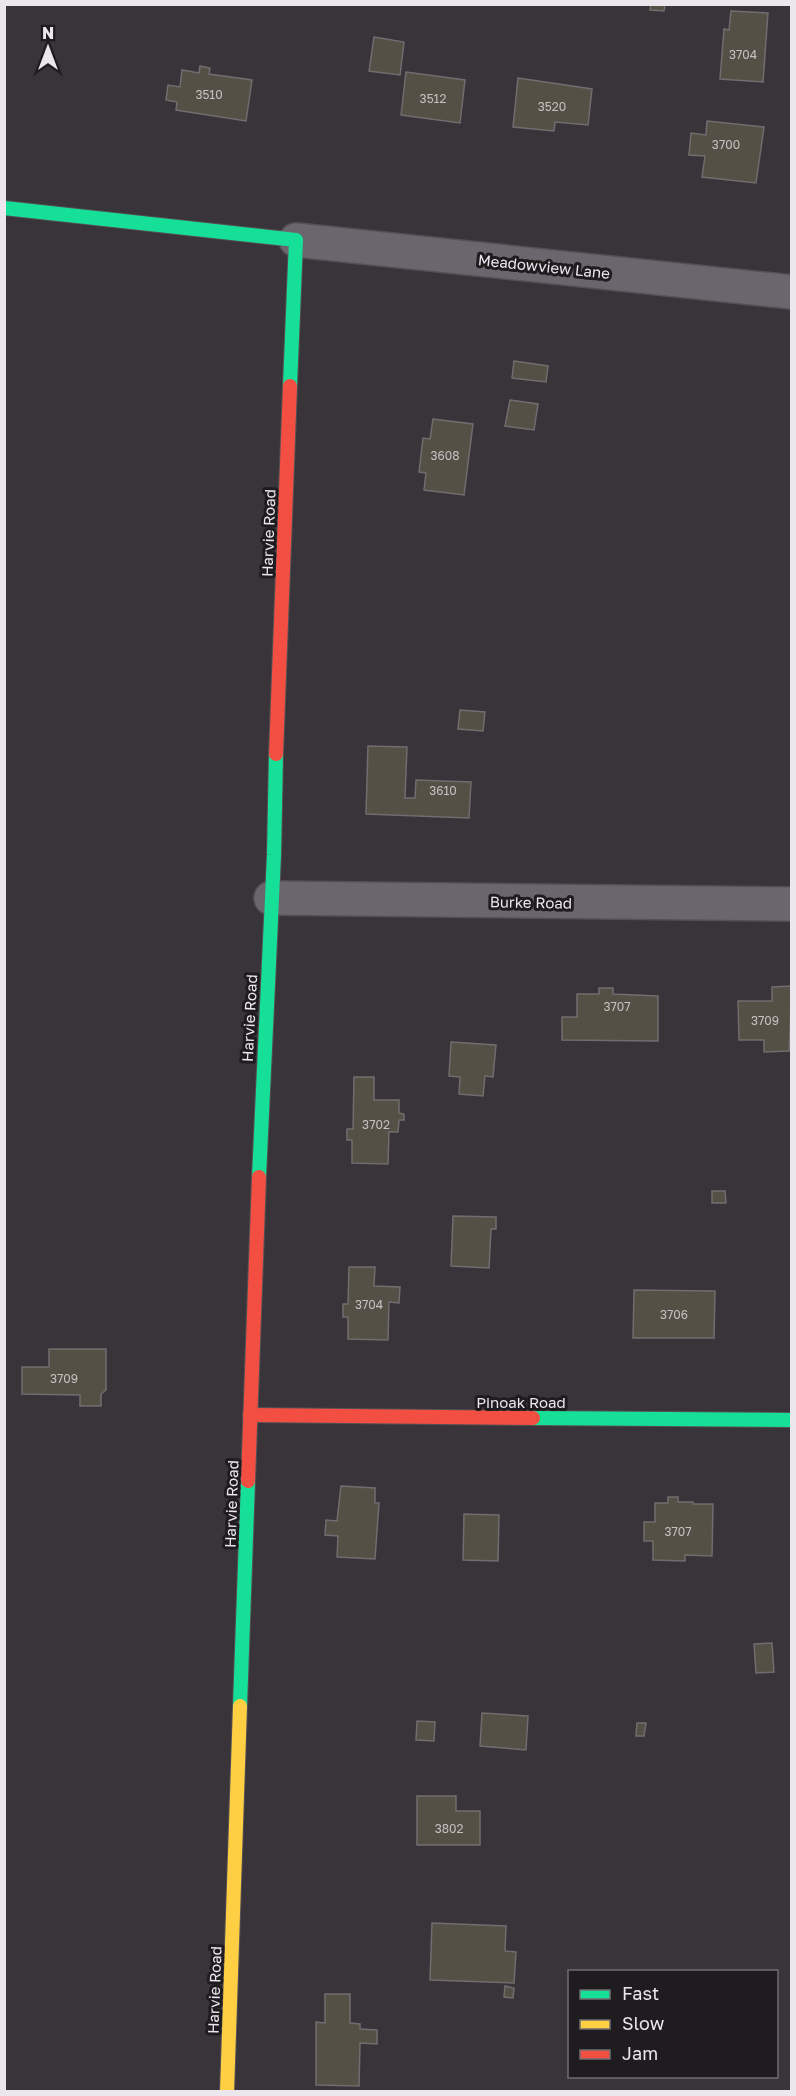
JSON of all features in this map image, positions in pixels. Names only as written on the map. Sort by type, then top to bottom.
[{"type":"street","points":[[4,207],[296,240]]},
{"type":"street","name":"Meadowview Lane","points":[[296,240],[792,292]]},
{"type":"street","name":"Harvie Road","points":[[227,2091],[250,1415],[296,240]]},
{"type":"street","name":"Burke Road","points":[[271,898],[792,904]]},
{"type":"street","name":"Pinoak Road","points":[[250,1415],[792,1420]]},
{"type":"building","points":[[651,4],[665,4],[664,11],[650,10]]},
{"type":"building","points":[[731,11],[768,13],[763,82],[720,79],[724,29],[729,30]]},
{"type":"building","points":[[374,37],[404,42],[400,75],[369,71]]},
{"type":"building","points":[[200,66],[210,68],[209,74],[252,80],[246,121],[176,110],[177,102],[166,100],[168,85],[180,87],[182,70],[199,73]]},
{"type":"building","points":[[406,72],[465,80],[460,123],[401,115]]},
{"type":"building","points":[[518,78],[592,89],[588,125],[555,122],[554,131],[513,127]]},
{"type":"building","points":[[707,121],[764,127],[756,183],[702,177],[705,156],[689,155],[691,133],[706,135]]},
{"type":"building","points":[[514,361],[548,366],[546,382],[512,378]]},
{"type":"building","points":[[510,400],[538,404],[534,430],[505,426]]},
{"type":"building","points":[[433,419],[473,424],[464,495],[424,490],[426,473],[419,472],[423,438],[430,439]]},
{"type":"building","points":[[460,710],[485,712],[483,731],[458,729]]},
{"type":"building","points":[[368,746],[407,747],[405,798],[415,798],[416,780],[471,782],[469,818],[366,814]]},
{"type":"building","points":[[792,986],[789,1051],[764,1052],[764,1040],[739,1040],[738,1001],[772,1001],[772,987]]},
{"type":"building","points":[[599,988],[613,988],[613,994],[658,996],[658,1041],[562,1040],[562,1017],[577,1017],[577,994],[599,994]]},
{"type":"building","points":[[451,1042],[496,1045],[493,1077],[485,1076],[483,1096],[459,1094],[460,1077],[449,1076]]},
{"type":"building","points":[[354,1077],[374,1077],[374,1100],[399,1100],[399,1113],[404,1114],[404,1120],[399,1120],[398,1132],[389,1132],[388,1164],[352,1163],[352,1140],[347,1140],[347,1129],[353,1129]]},
{"type":"building","points":[[712,1191],[725,1191],[726,1203],[712,1203]]},
{"type":"building","points":[[453,1216],[496,1217],[496,1229],[491,1229],[489,1268],[451,1266]]},
{"type":"building","points":[[349,1267],[375,1267],[374,1286],[400,1287],[399,1303],[389,1302],[388,1340],[348,1339],[348,1317],[343,1317],[343,1304],[348,1304]]},
{"type":"building","points":[[634,1290],[715,1291],[714,1338],[633,1338]]},
{"type":"building","points":[[49,1349],[106,1349],[106,1390],[101,1394],[101,1406],[80,1406],[80,1395],[22,1394],[22,1367],[49,1367]]},
{"type":"building","points":[[341,1486],[375,1488],[375,1503],[379,1503],[375,1559],[337,1557],[338,1536],[325,1535],[326,1520],[337,1521]]},
{"type":"building","points":[[668,1497],[678,1497],[678,1502],[713,1504],[712,1556],[685,1555],[685,1561],[653,1560],[653,1541],[644,1541],[644,1522],[655,1522],[655,1503],[668,1503]]},
{"type":"building","points":[[464,1514],[499,1515],[498,1561],[463,1560]]},
{"type":"building","points":[[772,1643],[774,1672],[756,1673],[754,1644]]},
{"type":"building","points":[[482,1713],[528,1716],[526,1750],[480,1746]]},
{"type":"building","points":[[417,1721],[435,1722],[434,1741],[416,1740]]},
{"type":"building","points":[[637,1723],[646,1723],[644,1736],[636,1736]]},
{"type":"building","points":[[417,1796],[456,1796],[456,1811],[480,1811],[480,1845],[417,1845]]},
{"type":"building","points":[[432,1923],[506,1926],[505,1951],[516,1952],[514,1983],[430,1980]]},
{"type":"building","points":[[505,1986],[514,1988],[513,1998],[504,1997]]},
{"type":"building","points":[[325,1994],[350,1994],[350,2023],[360,2024],[360,2029],[377,2030],[377,2044],[360,2043],[359,2086],[316,2085],[316,2022],[325,2023]]},
{"type":"traffic: fast","points":[[4,208],[296,240],[290,386]]},
{"type":"traffic: fast","points":[[259,1177],[274,855],[276,754]]},
{"type":"traffic: fast","points":[[533,1418],[792,1420]]},
{"type":"traffic: fast","points":[[240,1706],[248,1481]]},
{"type":"traffic: slow","points":[[227,2092],[240,1706]]},
{"type":"traffic: jam","points":[[276,754],[290,386]]},
{"type":"traffic: jam","points":[[248,1481],[259,1177]]},
{"type":"traffic: jam","points":[[250,1415],[533,1418]]}]
